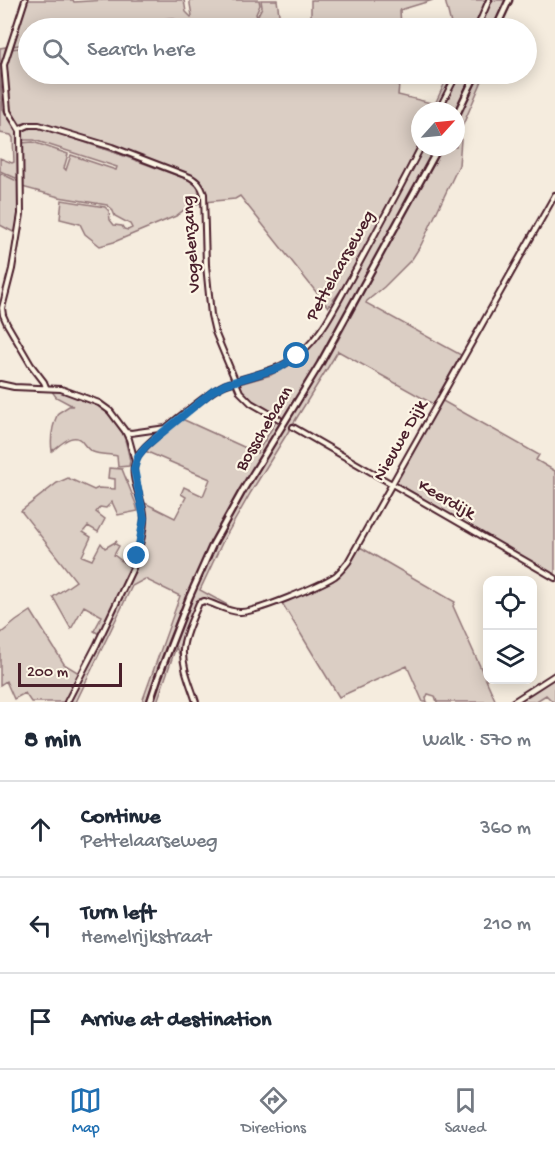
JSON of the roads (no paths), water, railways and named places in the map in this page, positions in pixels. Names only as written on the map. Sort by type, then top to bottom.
[{"type":"main road","points":[[501,18],[509,0]]},
{"type":"main road","points":[[463,102],[471,84]]},
{"type":"main road","name":"Bosschebaan","points":[[150,702],[189,598],[213,544],[243,490],[320,364],[434,156]]},
{"type":"street","points":[[19,18],[25,0]]},
{"type":"street","points":[[481,18],[489,0]]},
{"type":"street","points":[[18,22],[4,65],[8,111],[20,129],[21,214],[12,269],[2,308],[7,324],[46,387]]},
{"type":"street","points":[[443,102],[452,84]]},
{"type":"street","name":"Vogelenzang","points":[[20,129],[39,125],[112,147],[190,177],[201,186],[204,194],[206,265],[211,315],[215,332],[235,382]]},
{"type":"street","name":"Pettelaarseweg","points":[[135,462],[141,451],[213,391],[279,368],[297,356],[314,339],[330,316],[372,241],[415,156]]},
{"type":"street","name":"Nieuwe Dijk","points":[[195,702],[183,652],[184,642],[199,603],[204,601],[232,611],[248,612],[300,592],[333,576],[348,562],[555,195]]},
{"type":"street","points":[[235,382],[245,398],[279,419]]},
{"type":"street","points":[[0,384],[14,387],[61,389],[99,404],[110,411],[125,431],[135,462],[134,474],[144,518],[137,556],[97,644],[67,702]]},
{"type":"street","name":"Keerdijk","points":[[293,427],[555,578]]},
{"type":"street","points":[[125,431],[132,433],[167,428]]},
{"type":"street","points":[[513,702],[555,675]]}]
